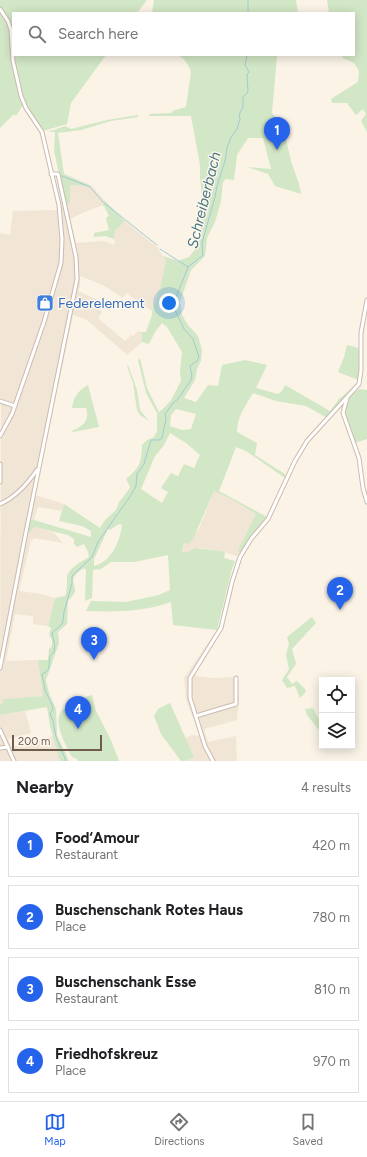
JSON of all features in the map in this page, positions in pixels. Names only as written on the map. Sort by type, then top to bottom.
[{"type":"street","points":[[0,9],[8,21],[11,30],[12,46]]},
{"type":"street","points":[[0,436],[11,418],[44,322],[61,259],[62,239],[61,219],[42,132],[26,108],[21,96],[13,56]]},
{"type":"street","points":[[0,668],[38,476],[38,468],[77,279],[76,257],[58,174],[51,174]]},
{"type":"street","points":[[213,761],[205,746],[190,698],[190,678],[221,628],[232,582],[240,557],[251,539],[268,519],[292,466],[304,444],[356,388],[360,378],[361,333],[367,300]]},
{"type":"street","points":[[343,414],[348,396]]},
{"type":"street","points":[[0,401],[15,406]]},
{"type":"street","points":[[335,411],[340,410],[343,414],[359,458],[363,491],[367,502]]},
{"type":"street","points":[[0,464],[0,482]]},
{"type":"street","points":[[0,504],[13,496],[38,468]]},
{"type":"street","points":[[196,716],[235,704],[236,678]]},
{"type":"street","points":[[0,730],[14,761]]},
{"type":"street","points":[[0,748],[8,747]]},
{"type":"shaded area","points":[[70,185],[92,186],[105,201],[101,206],[70,219],[76,243],[104,241],[114,245],[115,231],[125,221],[157,247],[166,261],[160,288],[152,311],[126,293],[123,298],[103,285],[80,276],[80,286],[78,291],[98,300],[94,306],[102,312],[98,318],[125,341],[138,331],[142,332],[142,342],[127,355],[87,320],[73,315],[35,495],[64,504],[61,511],[38,507],[34,520],[30,520],[27,534],[35,527],[53,532],[63,543],[34,538],[31,540],[19,591],[41,594],[55,598],[48,626],[33,624],[33,616],[15,614],[6,661],[38,660],[43,696],[3,699],[4,703],[0,704],[0,233],[10,235],[13,211],[56,210],[70,203]]},
{"type":"shaded area","points":[[214,491],[256,514],[238,550],[240,553],[236,556],[221,551],[202,548],[195,548],[188,552],[182,552],[185,543],[199,529]]},
{"type":"shaded area","points":[[221,628],[221,632],[196,673],[196,676],[213,678],[238,677],[239,700],[237,720],[204,729],[208,742],[236,736],[237,761],[185,761],[194,757],[185,738],[192,735],[200,736],[186,700],[184,678],[217,630]]},
{"type":"shaded area","points":[[25,711],[31,733],[8,739],[11,747],[53,736],[61,760],[0,761],[0,715]]},
{"type":"green space","points":[[0,0],[147,0],[138,12],[12,12],[12,56],[105,56],[71,103],[67,124],[43,131],[28,109],[23,96],[20,97],[23,105],[16,116],[14,114],[0,128]]},
{"type":"green space","points":[[154,0],[296,0],[298,12],[152,12]]},
{"type":"green space","points":[[327,0],[367,0],[367,132],[361,121],[366,114],[363,109],[356,115],[347,103],[332,103],[331,99],[358,82],[359,71],[354,63],[343,58],[342,56],[355,56],[355,12],[329,12]]},
{"type":"green space","points":[[180,56],[277,56],[272,113],[283,127],[301,194],[275,186],[268,174],[247,167],[271,169],[263,138],[248,138],[237,155],[234,180],[226,179],[223,182],[221,201],[215,222],[207,238],[205,256],[191,270],[180,302],[182,315],[188,325],[198,336],[202,350],[201,361],[197,369],[195,380],[184,398],[196,402],[208,385],[218,386],[222,365],[245,360],[267,365],[256,388],[278,394],[282,391],[285,385],[330,411],[339,399],[352,388],[354,389],[327,418],[306,406],[276,401],[253,393],[244,407],[238,421],[237,432],[257,443],[255,455],[285,474],[285,478],[246,451],[236,447],[219,491],[267,517],[240,553],[238,550],[256,514],[214,491],[193,539],[188,544],[184,543],[182,552],[188,552],[195,548],[221,551],[225,552],[224,558],[235,561],[217,630],[173,625],[171,602],[140,610],[86,611],[91,601],[126,602],[159,595],[170,590],[168,555],[134,562],[111,562],[101,569],[93,570],[92,598],[85,601],[86,570],[84,568],[74,577],[73,583],[75,590],[72,597],[68,601],[67,624],[58,632],[59,643],[46,680],[49,693],[56,709],[57,735],[69,761],[59,761],[47,707],[0,715],[0,704],[3,703],[3,699],[43,696],[38,660],[48,660],[49,649],[52,646],[52,640],[49,635],[51,628],[48,626],[55,598],[65,596],[67,576],[69,572],[89,557],[84,544],[77,547],[74,544],[74,539],[68,535],[35,527],[26,535],[30,520],[34,520],[91,537],[91,531],[82,526],[59,521],[64,504],[100,528],[105,520],[116,510],[119,502],[130,487],[126,479],[139,465],[142,445],[147,440],[154,437],[157,431],[157,413],[146,393],[138,360],[140,358],[147,388],[159,412],[171,400],[181,381],[180,372],[182,352],[167,327],[162,323],[155,332],[149,344],[142,342],[142,332],[146,332],[160,288],[166,261],[163,256],[178,261],[189,257],[198,246],[203,206],[200,165],[191,116],[149,116],[149,114],[172,113],[172,111],[186,107],[191,72],[188,64]],"holes":[[[176,409],[196,414],[191,429],[182,430],[170,426],[171,415]],[[170,433],[186,443],[200,455],[194,468],[184,464],[178,476],[171,473],[161,488],[168,492],[162,503],[141,489],[155,456],[164,445]],[[119,524],[122,525],[121,531],[114,550],[110,556],[100,564],[94,566],[94,559],[108,529],[110,530]]]},
{"type":"green space","points":[[138,115],[138,117],[111,121],[81,130],[58,133],[64,174],[92,186],[70,185],[70,203],[66,205],[54,151],[55,132],[48,132],[65,126],[71,129],[107,120]]},
{"type":"green space","points":[[105,201],[125,221],[115,231],[114,239],[105,236],[94,237],[94,233],[109,230],[106,218],[109,216],[104,206],[102,206]]},
{"type":"green space","points":[[347,345],[356,347],[359,350],[360,363],[358,380],[338,372]]},
{"type":"green space","points":[[128,365],[137,390],[140,410],[149,421],[140,415],[137,410],[133,383],[127,366]]},
{"type":"green space","points":[[88,385],[99,427],[73,432],[72,431],[85,422],[87,416],[86,408],[72,408],[74,400],[77,394]]},
{"type":"green space","points":[[359,389],[367,390],[367,439],[355,443],[345,412],[349,399]]},
{"type":"green space","points":[[312,617],[316,623],[292,649],[296,664],[287,677],[292,684],[297,681],[306,690],[300,698],[295,686],[287,688],[282,680],[289,669],[286,655],[289,644],[287,637]]},
{"type":"green space","points":[[92,695],[96,711],[111,740],[119,761],[78,761],[72,757],[63,740],[59,725],[61,713],[67,707],[89,703],[85,697]]},
{"type":"green space","points":[[170,703],[194,757],[185,761],[181,761],[161,734],[154,716],[158,709]]},
{"type":"green space","points":[[313,708],[319,718],[319,730],[307,715],[305,709]]},
{"type":"waterway","name":"Schreiberbach","points":[[248,0],[248,12]]},
{"type":"waterway","name":"Schreiberbach","points":[[66,761],[56,737],[50,714],[53,707],[45,690],[42,674],[47,671],[50,656],[55,650],[52,633],[62,624],[72,583],[72,576],[92,557],[98,542],[131,495],[136,486],[137,474],[144,464],[151,440],[159,440],[162,438],[166,419],[165,414],[178,399],[191,380],[192,376],[190,366],[197,361],[199,357],[193,339],[184,329],[174,308],[177,295],[188,267],[203,255],[202,243],[225,161],[227,148],[231,137],[237,129],[240,119],[239,115],[243,107],[243,97],[248,92],[247,75],[249,72],[245,65],[247,56]]},
{"type":"waterway","points":[[62,176],[90,187],[103,202],[157,245]]},
{"type":"waterway","points":[[160,249],[188,267]]},
{"type":"place","name":"Food‘Amour","points":[[277,150]]},
{"type":"place","name":"Federelement","points":[[45,303]]},
{"type":"place","name":"Buschenschank Rotes Haus","points":[[340,610]]},
{"type":"place","name":"Buschenschank Esse","points":[[94,660]]},
{"type":"place","name":"Friedhofskreuz","points":[[78,729]]}]
